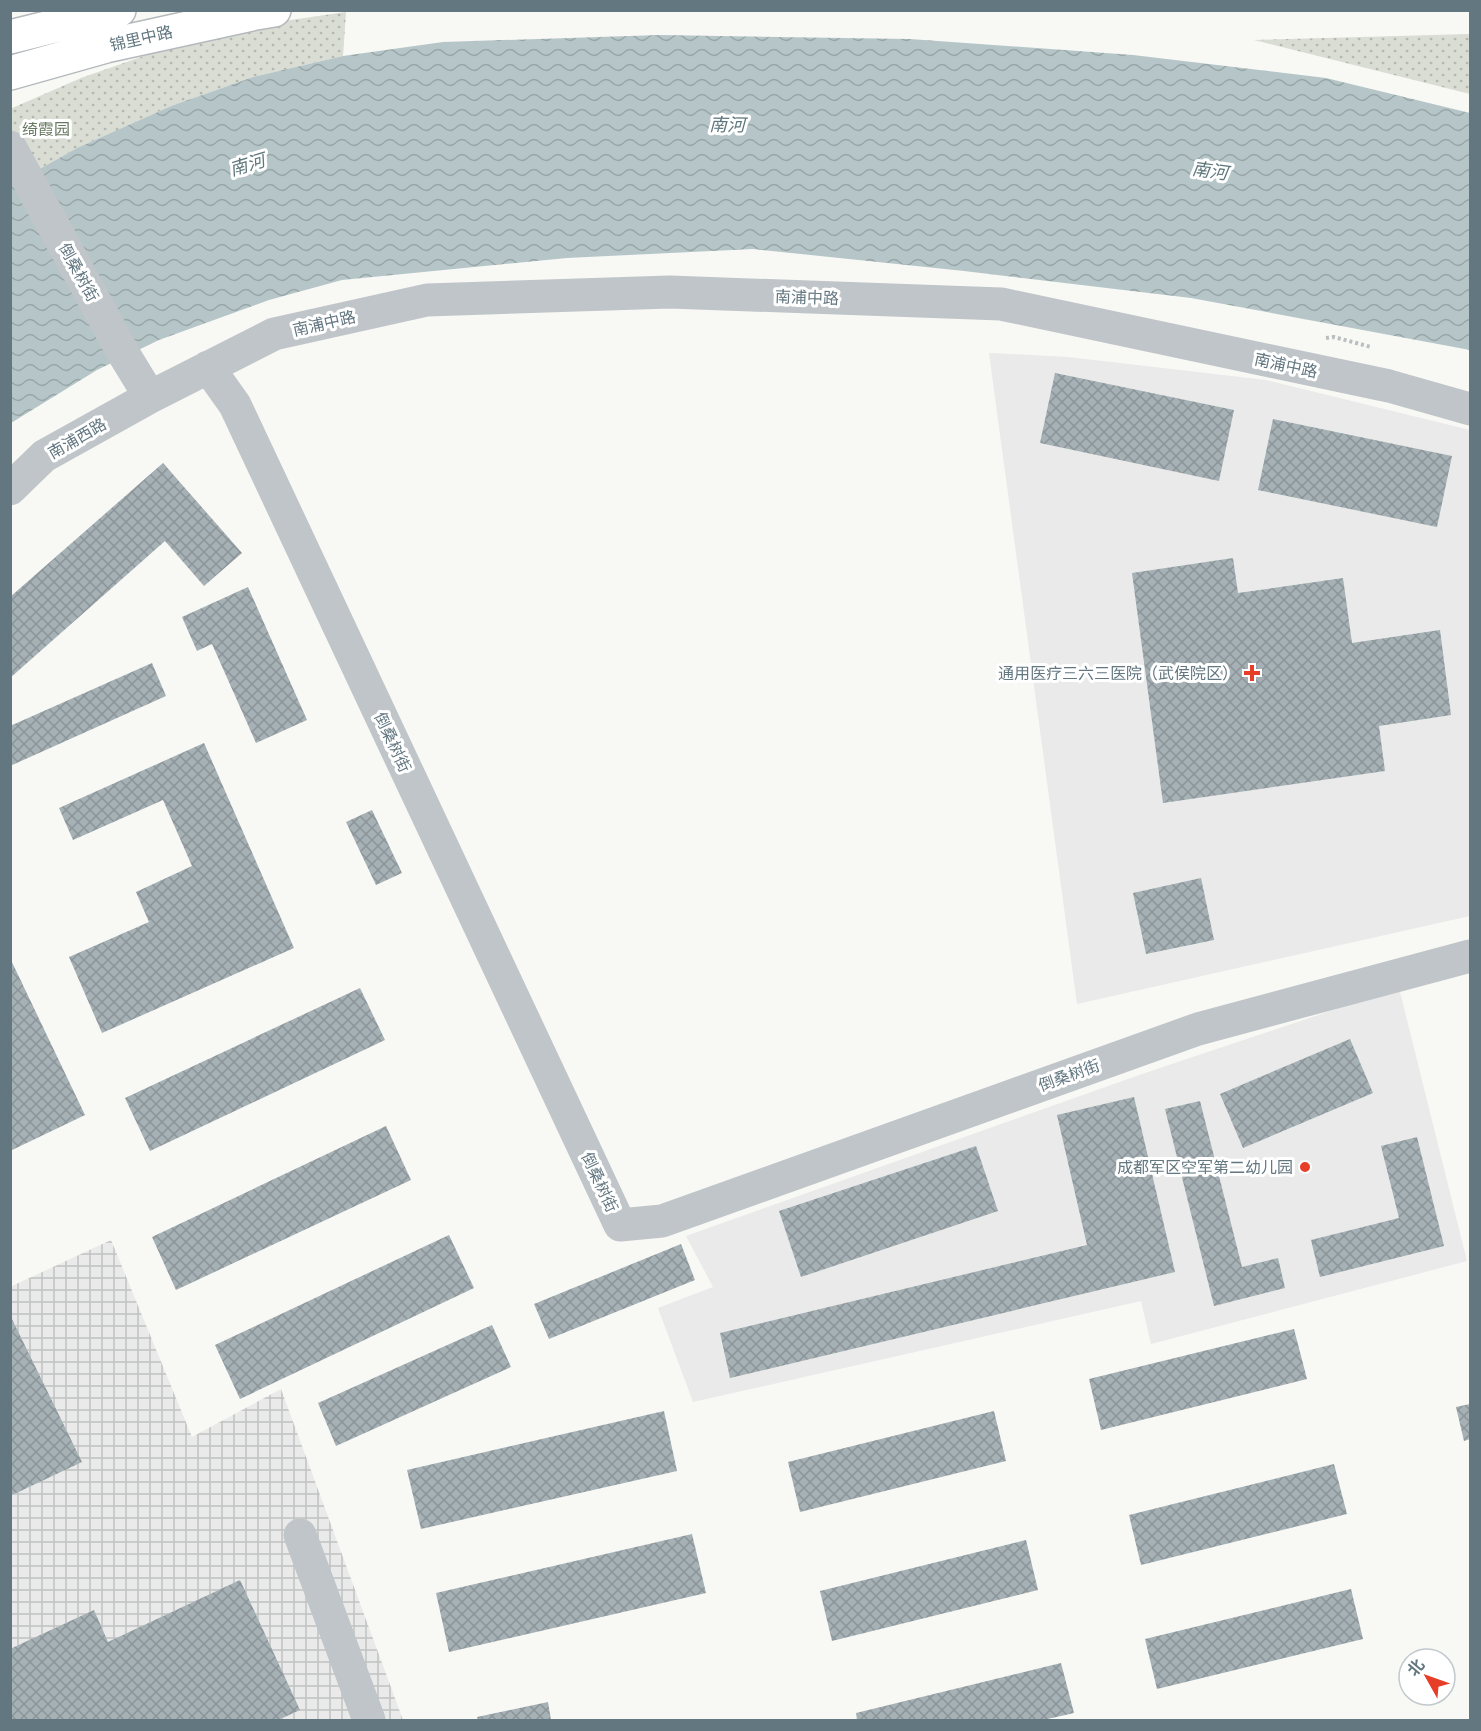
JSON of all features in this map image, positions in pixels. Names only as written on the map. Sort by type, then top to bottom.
[{"type":"main road","name":"锦里中路","points":[[10,37],[119,10]]},
{"type":"main road","name":"锦里中路","points":[[10,73],[106,46],[274,10]]},
{"type":"street","name":"倒桑树街","points":[[14,153],[125,356],[150,397]]},
{"type":"street","name":"南浦中路","points":[[150,397],[274,334],[427,300],[670,292],[1001,304],[1389,386],[1470,409]]},
{"type":"street","name":"倒桑树街","points":[[208,367],[235,405],[620,1225],[663,1221],[1198,1029],[1470,956]]},
{"type":"street","name":"南浦西路","points":[[10,489],[44,456],[150,397]]},
{"type":"street","points":[[300,1535],[369,1720]]},
{"type":"shaded area","name":"通用医疗三六三医院（武侯院区）","points":[[989,353],[1068,357],[1266,380],[1470,430],[1470,916],[1077,1004]]},
{"type":"shaded area","points":[[1399,988],[1467,1261],[1151,1344],[1141,1301],[693,1402],[658,1308],[713,1287],[686,1236],[1145,1073]]},
{"type":"shaded area","points":[[111,1240],[192,1437],[281,1389],[403,1720],[11,1720],[10,1287]]},
{"type":"green space","name":"绮霞园","points":[[346,12],[343,56],[253,77],[171,106],[77,148],[11,185],[10,109],[81,78],[215,31]]},
{"type":"green space","points":[[1470,34],[1470,94],[1254,40]]},
{"type":"water","name":"南河","points":[[660,35],[910,39],[1133,55],[1326,78],[1470,113],[1470,350],[1191,298],[753,249],[567,258],[342,280],[269,300],[159,340],[97,370],[11,423],[11,185],[77,148],[171,106],[253,77],[343,56],[443,42]]},
{"type":"building","points":[[1055,373],[1234,410],[1219,481],[1040,443]]},
{"type":"building","points":[[1273,419],[1452,456],[1437,527],[1258,490]]},
{"type":"building","points":[[163,463],[242,553],[204,586],[165,541],[10,678],[10,597]]},
{"type":"building","points":[[1233,558],[1238,593],[1343,578],[1352,643],[1440,630],[1451,715],[1379,726],[1385,771],[1163,803],[1132,573]]},
{"type":"building","points":[[248,587],[307,720],[256,743],[212,644],[197,651],[182,617]]},
{"type":"building","points":[[152,663],[166,696],[10,766],[10,726]]},
{"type":"building","points":[[204,743],[294,948],[102,1033],[69,957],[149,922],[136,892],[192,866],[163,800],[73,840],[59,808]]},
{"type":"building","points":[[372,810],[402,873],[376,885],[346,822]]},
{"type":"building","points":[[1201,878],[1214,940],[1146,954],[1133,893]]},
{"type":"building","points":[[10,958],[85,1115],[10,1151]]},
{"type":"building","points":[[360,988],[385,1040],[150,1151],[125,1098]]},
{"type":"building","points":[[1350,1039],[1373,1093],[1243,1148],[1220,1094]]},
{"type":"building","points":[[1134,1097],[1175,1272],[730,1378],[720,1333],[1087,1245],[1057,1115]]},
{"type":"building","points":[[1200,1101],[1242,1267],[1278,1258],[1285,1288],[1214,1306],[1165,1109]]},
{"type":"building","points":[[386,1126],[411,1180],[176,1290],[152,1237]]},
{"type":"building","points":[[1417,1137],[1444,1246],[1320,1277],[1311,1240],[1399,1218],[1381,1146]]},
{"type":"building","points":[[976,1146],[998,1211],[801,1277],[779,1211]]},
{"type":"building","points":[[449,1235],[474,1288],[240,1399],[215,1345]]},
{"type":"building","points":[[681,1244],[695,1280],[549,1339],[534,1304]]},
{"type":"building","points":[[10,1315],[82,1462],[10,1496]]},
{"type":"building","points":[[492,1325],[511,1367],[336,1446],[318,1403]]},
{"type":"building","points":[[1294,1329],[1307,1379],[1101,1430],[1089,1379]]},
{"type":"building","points":[[1470,1404],[1470,1439],[1464,1441],[1456,1407]]},
{"type":"building","points":[[664,1411],[677,1471],[421,1529],[407,1470]]},
{"type":"building","points":[[994,1411],[1006,1461],[800,1512],[788,1462]]},
{"type":"building","points":[[1334,1464],[1347,1514],[1141,1565],[1129,1515]]},
{"type":"building","points":[[692,1534],[706,1593],[449,1652],[436,1593]]},
{"type":"building","points":[[1026,1540],[1038,1590],[832,1641],[820,1591]]},
{"type":"building","points":[[240,1580],[300,1710],[278,1720],[10,1720],[10,1649],[94,1610],[108,1642]]},
{"type":"building","points":[[1351,1589],[1363,1639],[1157,1689],[1145,1639]]},
{"type":"building","points":[[1061,1663],[1074,1713],[1043,1720],[857,1720],[856,1713]]},
{"type":"building","points":[[548,1702],[551,1720],[478,1720],[477,1717]]},
{"type":"place","name":"通用医疗三六三医院（武侯院区）","points":[[1252,673]]},
{"type":"place","name":"成都军区空军第二幼儿园","points":[[1305,1167]]}]
